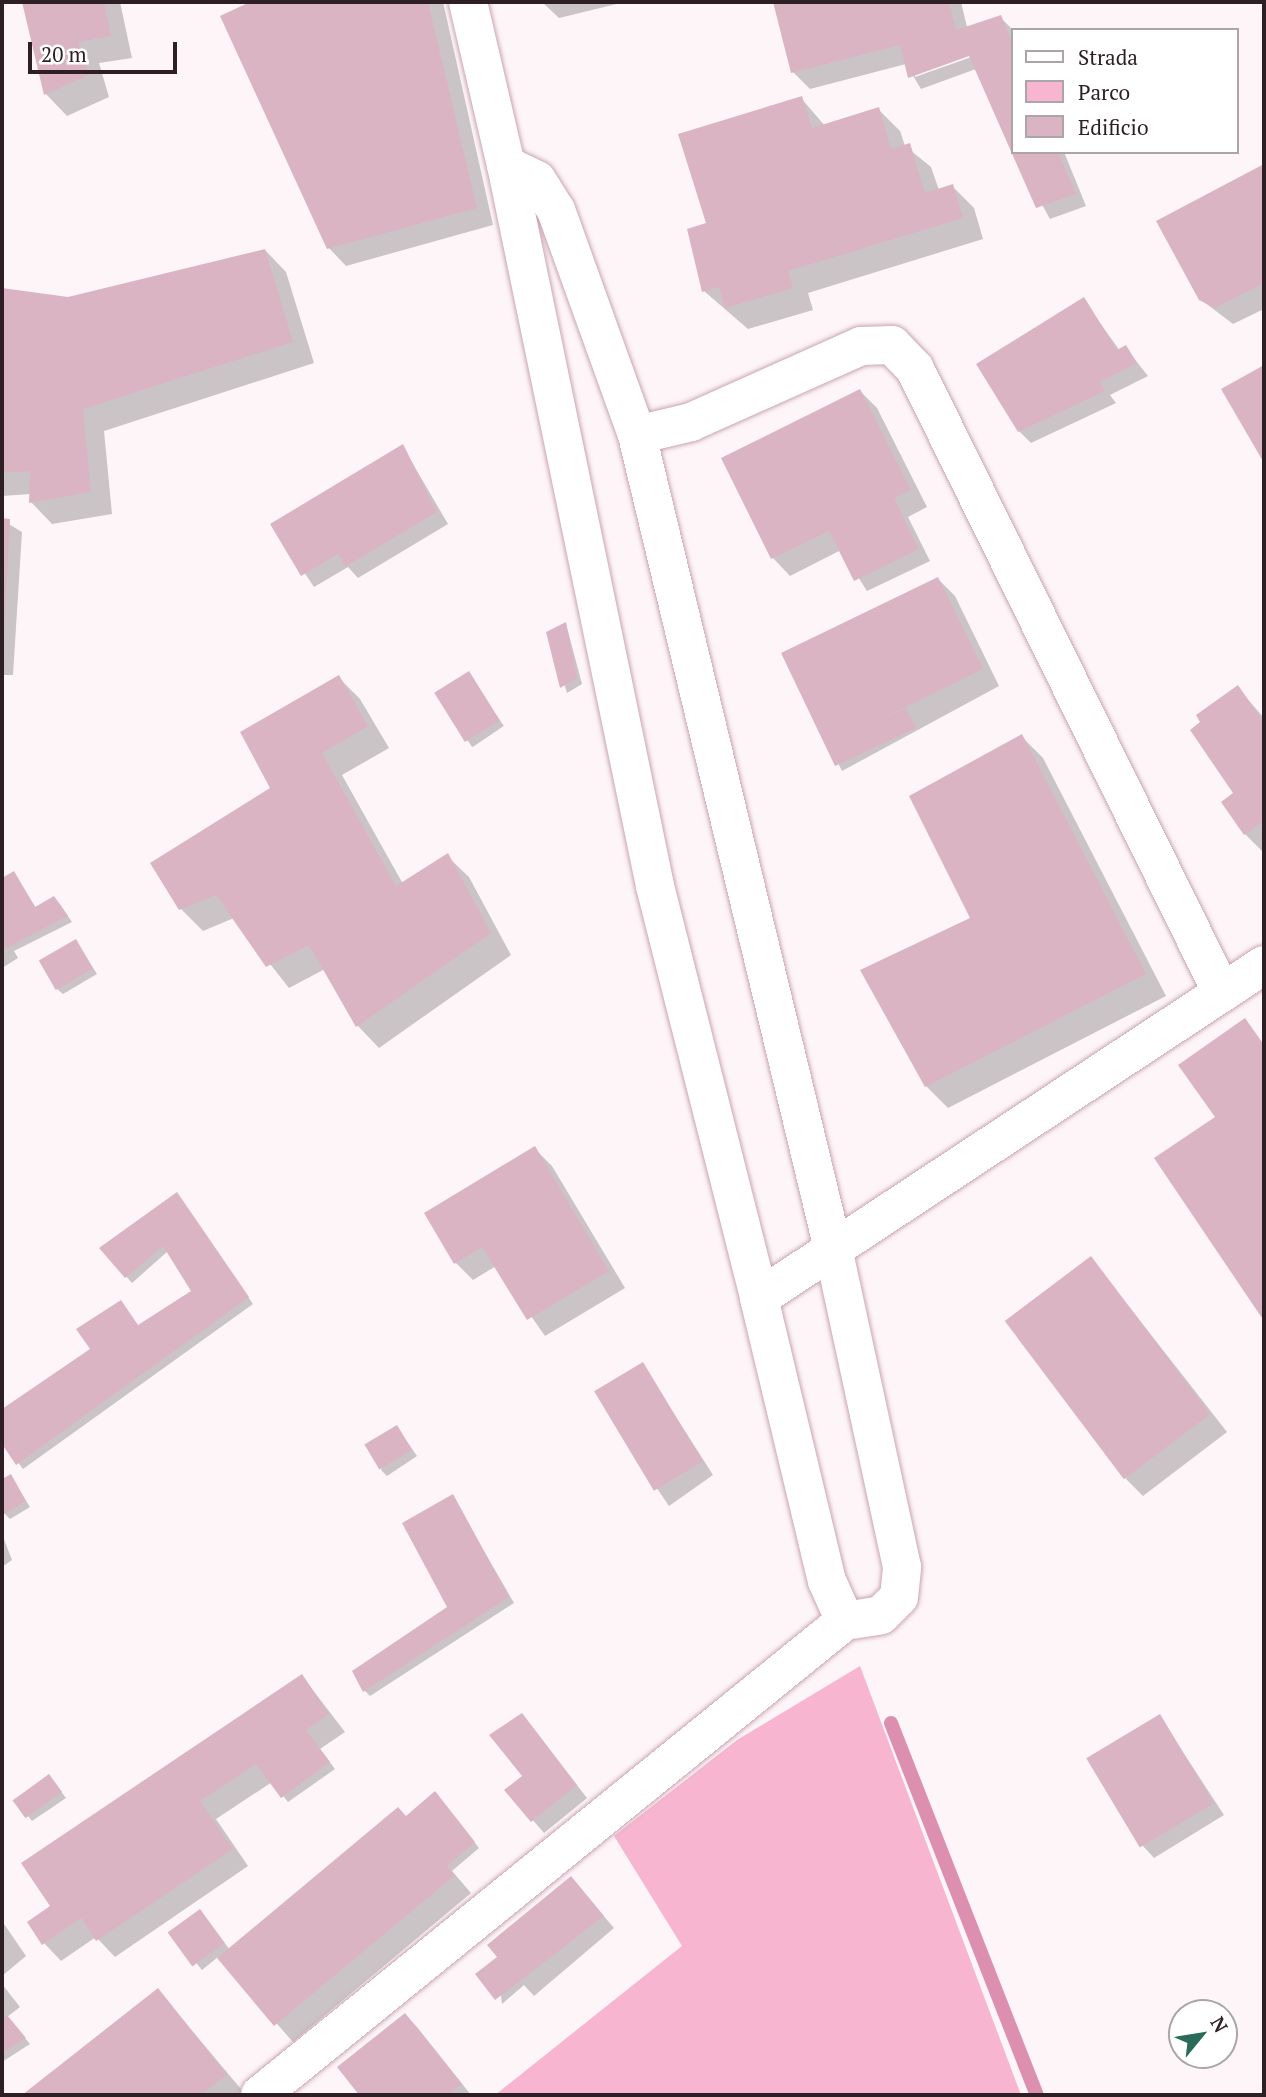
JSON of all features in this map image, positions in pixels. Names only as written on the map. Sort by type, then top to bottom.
[{"type":"street","points":[[468,2],[506,165],[655,886],[827,1581],[845,1621]]},
{"type":"street","points":[[260,2095],[845,1621],[881,1615],[899,1597],[902,1567],[834,1253],[638,435],[556,211],[537,180],[506,165]]},
{"type":"street","points":[[638,435],[691,422],[861,346],[892,345],[915,369],[1222,993]]},
{"type":"street","points":[[759,1298],[834,1253],[1264,965]]},
{"type":"green space","points":[[860,1666],[1021,2095],[495,2095],[682,1946],[614,1836],[737,1740]]},
{"type":"building","points":[[22,2],[104,2],[111,36],[78,42],[89,75],[44,95]]},
{"type":"building","points":[[250,2],[428,2],[477,208],[327,249],[220,16]]},
{"type":"building","points":[[773,2],[949,2],[956,30],[1001,15],[1010,37],[1010,149],[969,56],[908,78],[900,45],[791,73]]},
{"type":"building","points":[[802,96],[812,128],[879,107],[891,149],[910,143],[925,193],[953,184],[963,218],[788,271],[793,288],[725,308],[719,287],[702,292],[687,229],[706,223],[678,134]]},
{"type":"building","points":[[1012,154],[1059,154],[1076,194],[1036,208]]},
{"type":"building","points":[[1264,164],[1264,283],[1215,308],[1199,300],[1156,221]]},
{"type":"building","points":[[265,249],[293,342],[83,409],[91,492],[29,503],[30,471],[2,473],[2,288],[68,297]]},
{"type":"building","points":[[1084,297],[1117,350],[1126,345],[1137,363],[1100,382],[1105,391],[1018,432],[976,364]]},
{"type":"building","points":[[1264,365],[1264,463],[1221,389]]},
{"type":"building","points":[[860,389],[911,490],[894,498],[919,549],[854,581],[829,531],[771,559],[721,458]]},
{"type":"building","points":[[403,444],[437,512],[345,567],[338,554],[301,576],[270,524]]},
{"type":"building","points":[[2,518],[10,519],[4,635],[2,635]]},
{"type":"building","points":[[938,577],[983,669],[877,721],[906,708],[916,728],[835,766],[781,653]]},
{"type":"building","points":[[566,622],[577,678],[560,688],[546,632]]},
{"type":"building","points":[[469,671],[500,720],[465,742],[434,693]]},
{"type":"building","points":[[339,675],[368,726],[322,753],[396,886],[448,853],[491,933],[356,1027],[309,945],[266,967],[216,895],[179,910],[150,863],[270,788],[240,732]]},
{"type":"building","points":[[1238,685],[1264,723],[1264,821],[1244,835],[1221,802],[1233,793],[1190,730],[1200,722],[1196,715]]},
{"type":"building","points":[[1022,734],[1146,974],[925,1087],[860,970],[970,918],[909,796]]},
{"type":"building","points":[[14,871],[35,907],[54,896],[68,916],[2,950],[2,878]]},
{"type":"building","points":[[76,939],[93,968],[56,990],[39,960]]},
{"type":"building","points":[[1245,1018],[1264,1045],[1264,1321],[1154,1158],[1215,1117],[1178,1065]]},
{"type":"building","points":[[535,1146],[609,1271],[527,1320],[482,1247],[454,1264],[424,1213]]},
{"type":"building","points":[[177,1192],[249,1297],[16,1465],[2,1444],[2,1409],[90,1349],[76,1329],[121,1300],[138,1325],[191,1291],[163,1246],[125,1278],[99,1248]]},
{"type":"building","points":[[1091,1256],[1210,1414],[1124,1479],[1005,1321]]},
{"type":"building","points":[[643,1362],[703,1461],[654,1491],[594,1391]]},
{"type":"building","points":[[397,1425],[412,1450],[379,1469],[364,1445]]},
{"type":"building","points":[[11,1474],[26,1501],[2,1515],[2,1479]]},
{"type":"building","points":[[453,1494],[509,1597],[363,1692],[352,1671],[447,1607],[402,1523]]},
{"type":"building","points":[[302,1674],[329,1714],[306,1730],[330,1762],[281,1798],[256,1764],[200,1801],[233,1849],[96,1941],[81,1918],[42,1945],[27,1922],[50,1906],[21,1863]]},
{"type":"building","points":[[522,1713],[577,1785],[531,1822],[504,1790],[522,1776],[489,1735]]},
{"type":"building","points":[[1160,1714],[1214,1803],[1140,1847],[1086,1758]]},
{"type":"building","points":[[49,1774],[62,1792],[26,1818],[13,1800]]},
{"type":"building","points":[[435,1791],[475,1842],[447,1866],[455,1875],[274,2026],[217,1958],[398,1807],[406,1816]]},
{"type":"building","points":[[571,1876],[604,1916],[495,2000],[475,1974],[497,1957],[487,1945]]},
{"type":"building","points":[[200,1909],[225,1943],[192,1966],[168,1933]]},
{"type":"building","points":[[158,1988],[227,2075],[201,2095],[22,2095]]},
{"type":"building","points":[[405,2013],[462,2084],[448,2095],[359,2095],[337,2067]]},
{"type":"building","points":[[7,2015],[26,2038],[2,2053],[2,2019]]},
{"type":"waterway","points":[[891,1723],[1037,2095]]}]
